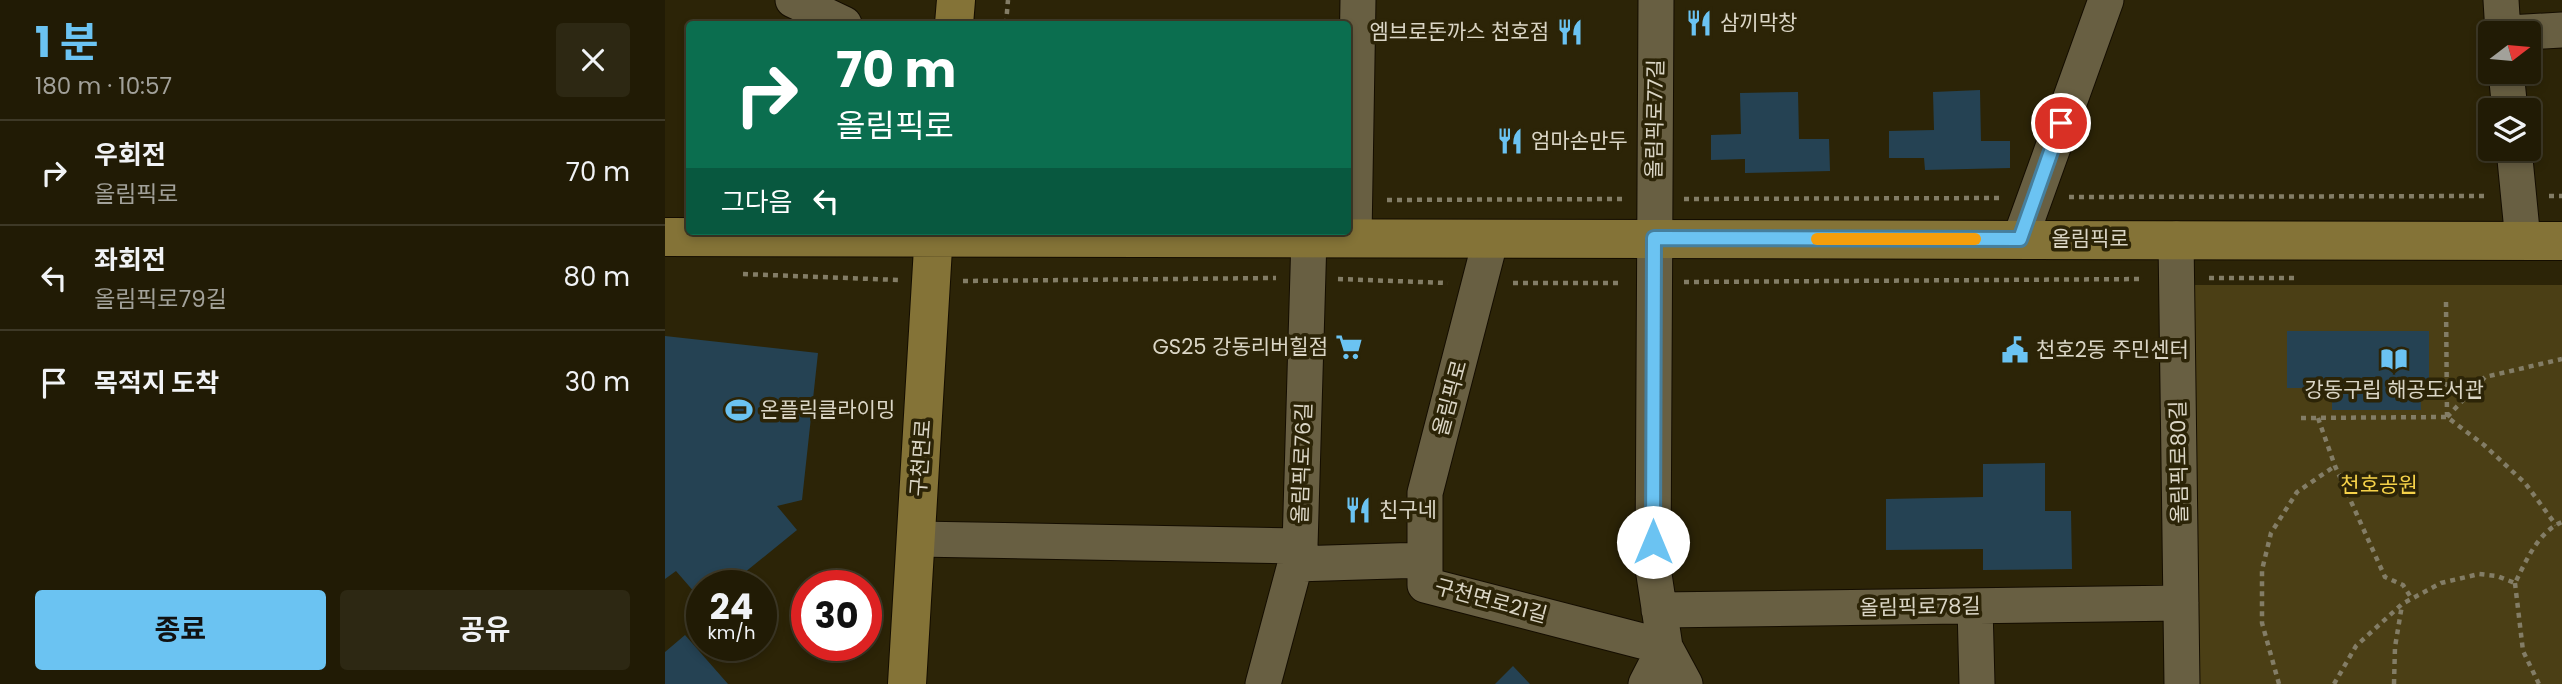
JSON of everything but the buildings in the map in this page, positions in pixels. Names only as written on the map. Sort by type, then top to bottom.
[{"type":"main road","points":[[954,21],[956,0]]},
{"type":"main road","name":"올림픽로","points":[[1351,221],[1491,238],[2562,241]]},
{"type":"main road","name":"올림픽로","points":[[665,237],[844,235]]},
{"type":"main road","name":"구천면로","points":[[907,684],[934,235]]},
{"type":"main road","name":"올림픽로","points":[[1059,235],[1314,235]]},
{"type":"street","points":[[1355,219],[1358,0]]},
{"type":"street","name":"올림픽로77길","points":[[1654,238],[1656,0]]},
{"type":"street","points":[[2020,239],[2105,0]]},
{"type":"street","points":[[2501,0],[2502,21]]},
{"type":"street","points":[[802,2],[838,21]]},
{"type":"street","points":[[2541,31],[2562,30]]},
{"type":"street","points":[[2515,161],[2523,240]]},
{"type":"street","name":"올림픽로76길","points":[[1263,684],[1297,555],[1309,237]]},
{"type":"street","name":"올림픽로","points":[[1425,560],[1425,493],[1491,238]]},
{"type":"street","points":[[1654,238],[1653,568],[1665,647],[1685,684]]},
{"type":"street","name":"올림픽로80길","points":[[2176,239],[2182,684]]},
{"type":"street","name":"구천면로21길","points":[[916,539],[1425,560],[1425,585],[1665,647]]},
{"type":"street","name":"올림픽로78길","points":[[1659,610],[2181,603]]},
{"type":"street","points":[[1975,606],[1977,684]]},
{"type":"street","points":[[1646,684],[1665,647]]},
{"type":"path","points":[[1006,21],[1008,0]]},
{"type":"path","points":[[1355,219],[1654,199],[2562,196]]},
{"type":"path","points":[[731,274],[931,281],[1307,278],[1479,284],[2301,278]]},
{"type":"path","points":[[2446,302],[2447,417]]},
{"type":"path","points":[[2447,417],[2485,377],[2562,359]]},
{"type":"path","points":[[2301,418],[2447,417],[2484,445],[2525,483],[2556,525]]},
{"type":"path","points":[[2318,418],[2335,466],[2385,577],[2403,585],[2412,599]]},
{"type":"path","points":[[2279,684],[2262,623],[2262,570],[2271,533],[2297,492],[2335,466]]},
{"type":"path","points":[[2539,684],[2523,651],[2515,583],[2532,548],[2562,522]]},
{"type":"path","points":[[2334,684],[2356,646],[2402,604],[2441,583],[2479,574],[2497,576],[2515,583]]},
{"type":"path","points":[[2393,684],[2395,646],[2402,604]]},
{"type":"green space","name":"천호공원","points":[[2195,285],[2562,285],[2562,684],[2195,684]]},
{"type":"slow traffic","points":[[1817,239],[1975,239]]},
{"type":"place","name":"삼끼막창","points":[[1699,23]]},
{"type":"place","name":"엠브로돈까스 천호점","points":[[1570,32]]},
{"type":"place","name":"엄마손만두","points":[[1510,141]]},
{"type":"place","name":"GS25 강동리버힐점","points":[[1349,347]]},
{"type":"place","name":"천호2동 주민센터","points":[[2015,350]]},
{"type":"place","name":"강동구립 해공도서관","points":[[2394,359]]},
{"type":"place","name":"온플릭클라이밍","points":[[739,410]]},
{"type":"place","name":"친구네","points":[[1358,510]]},
{"type":"route","points":[[1653,542],[1654,238],[2020,239],[2061,123]]}]
